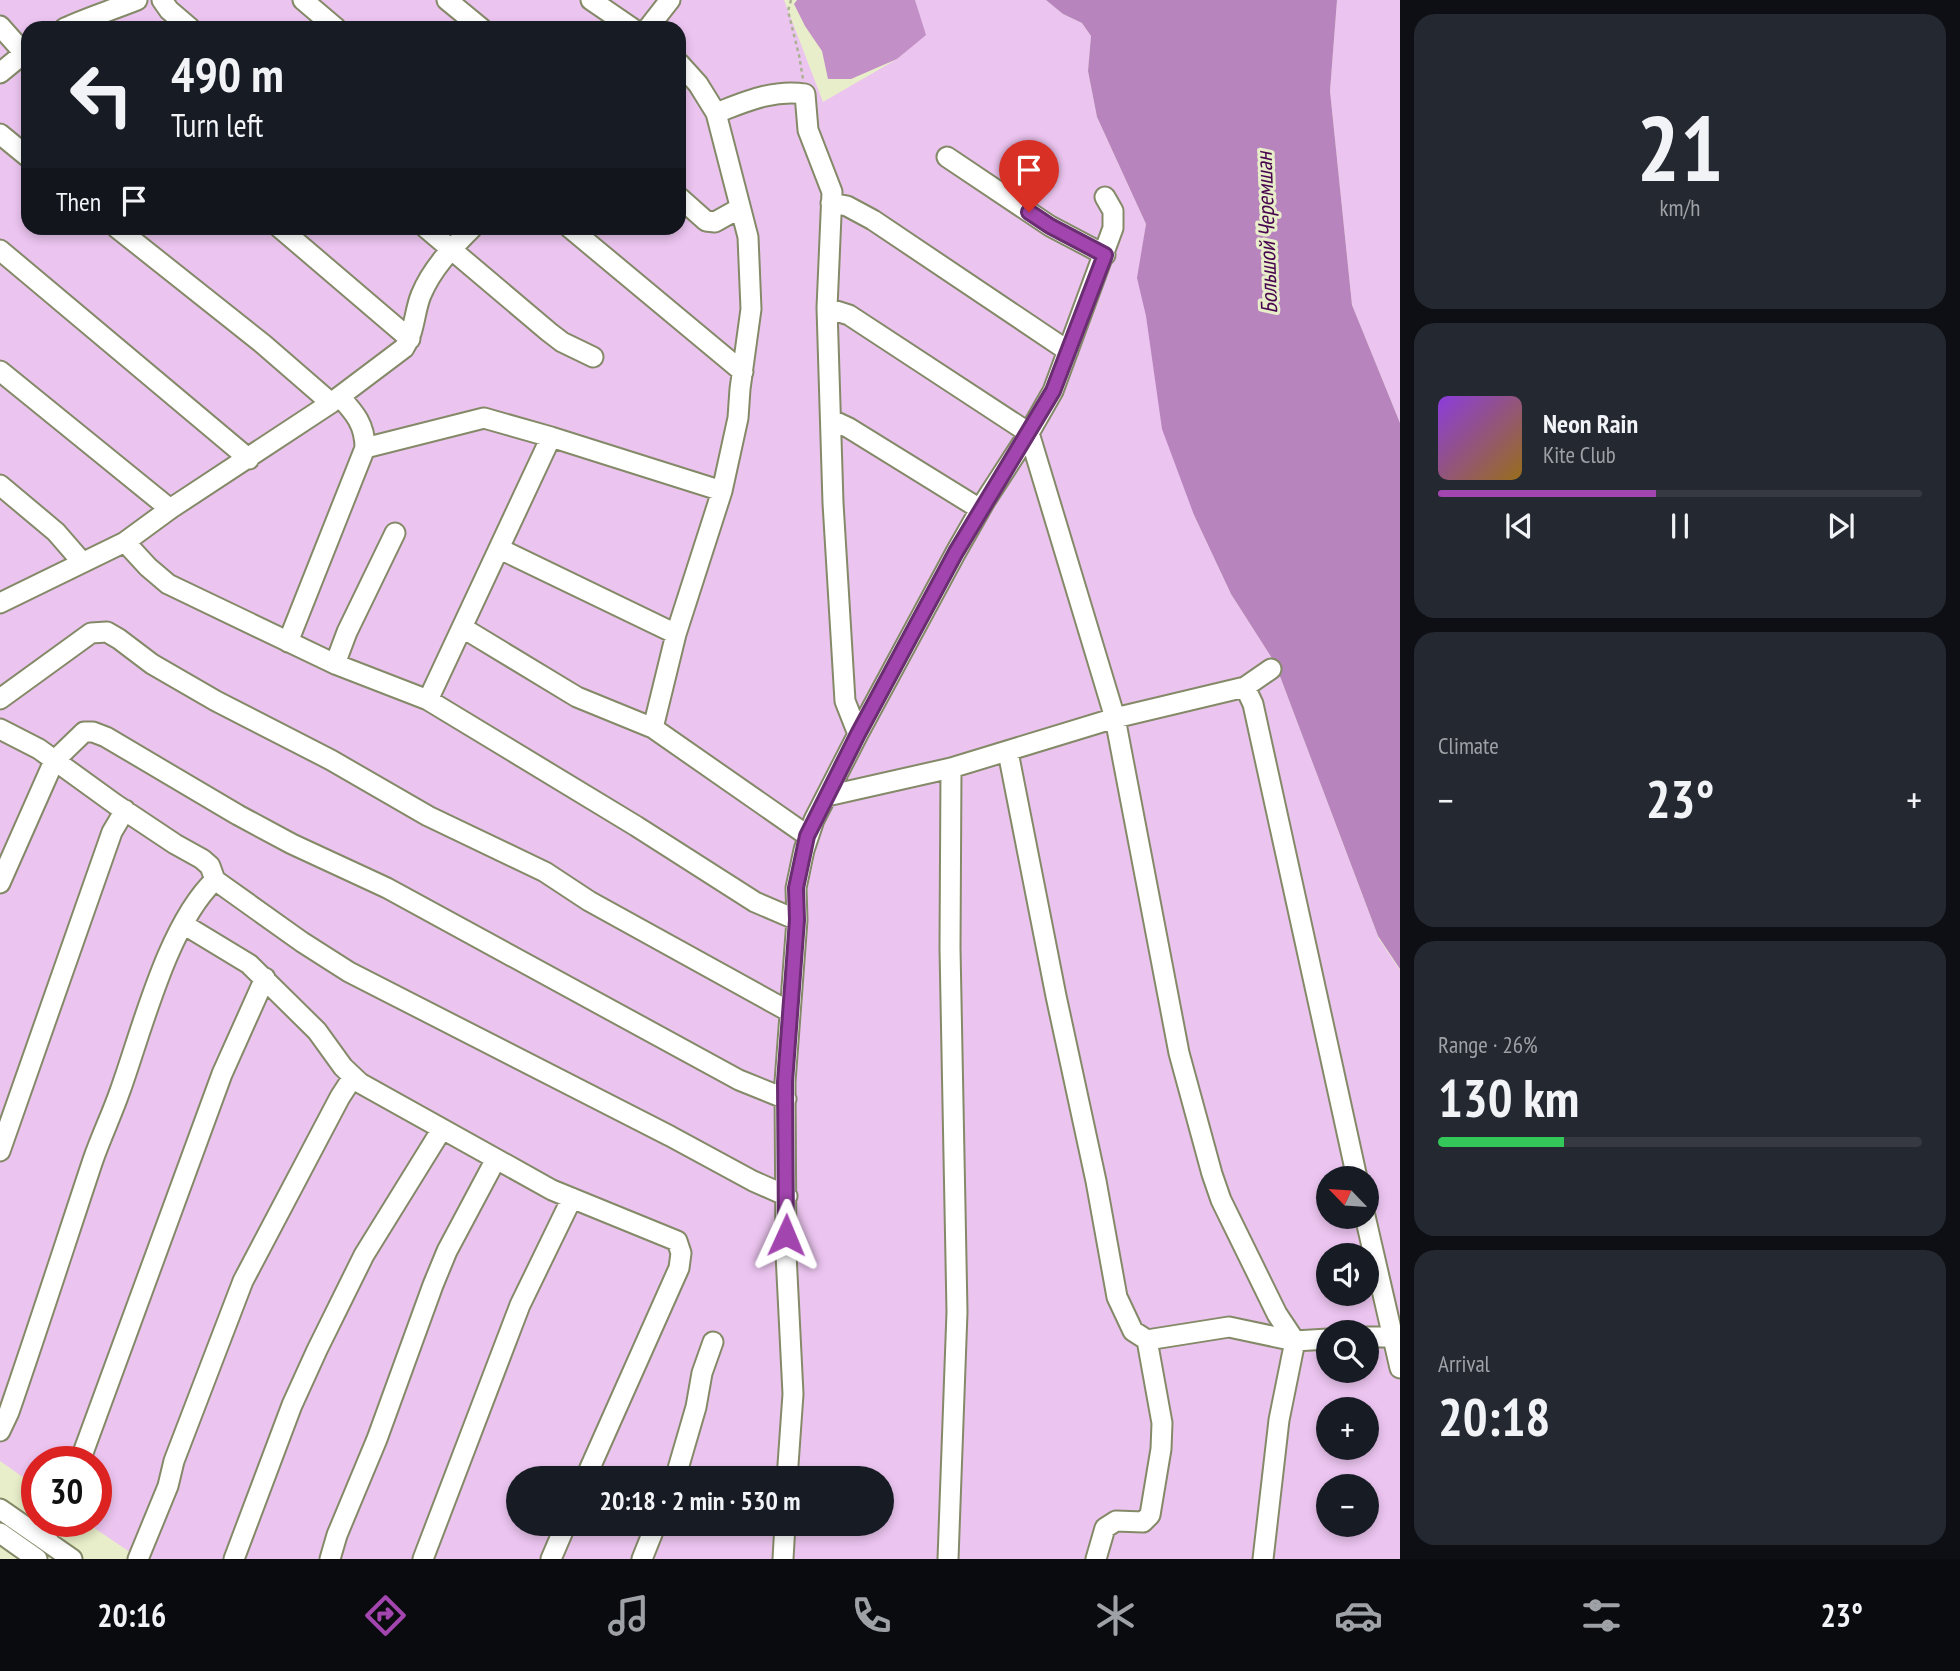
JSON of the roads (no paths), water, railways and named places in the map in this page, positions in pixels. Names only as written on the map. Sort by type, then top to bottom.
[{"type":"street","points":[[81,21],[102,11],[106,5],[137,0]]},
{"type":"street","points":[[162,0],[182,21]]},
{"type":"street","points":[[303,0],[328,21]]},
{"type":"street","points":[[447,0],[472,21]]},
{"type":"street","points":[[591,0],[622,21]]},
{"type":"street","points":[[654,21],[670,0]]},
{"type":"street","points":[[0,26],[21,46]]},
{"type":"street","points":[[0,73],[21,55]]},
{"type":"street","points":[[653,728],[676,634],[722,491],[738,418],[751,309],[748,237],[716,113],[686,70]]},
{"type":"street","points":[[716,113],[766,95],[790,92],[805,94],[808,130],[832,192],[827,308],[833,503],[845,701],[858,734]]},
{"type":"street","points":[[0,134],[21,151]]},
{"type":"street","points":[[947,157],[1050,226],[1105,255]]},
{"type":"street","points":[[788,1466],[793,1394],[786,1254],[786,1099],[797,920],[796,888],[807,836],[858,734],[981,509],[1053,391],[1113,228],[1112,211],[1105,197]]},
{"type":"street","points":[[686,203],[706,221],[715,222],[740,208]]},
{"type":"street","points":[[831,203],[847,206],[873,220],[1068,351]]},
{"type":"street","points":[[126,235],[361,422],[365,448],[288,642]]},
{"type":"street","points":[[288,235],[410,339]]},
{"type":"street","points":[[434,235],[562,342],[593,356]]},
{"type":"street","points":[[0,603],[125,541],[335,400],[404,348],[410,339],[416,310],[429,277],[465,235]]},
{"type":"street","points":[[578,235],[743,372]]},
{"type":"street","points":[[0,250],[248,459]]},
{"type":"street","points":[[827,308],[849,315],[1029,433],[1115,718],[1179,1053],[1212,1174],[1243,1246],[1277,1314],[1295,1341],[1279,1420],[1263,1559]]},
{"type":"street","points":[[0,371],[170,509]]},
{"type":"street","points":[[365,448],[484,418],[722,491]]},
{"type":"street","points":[[832,420],[981,509]]},
{"type":"street","points":[[428,700],[551,437]]},
{"type":"street","points":[[0,485],[56,532],[82,562]]},
{"type":"street","points":[[335,664],[347,632],[395,533]]},
{"type":"street","points":[[125,541],[148,567],[168,584],[335,664],[428,700],[636,826],[755,902],[797,920]]},
{"type":"street","points":[[500,549],[676,634]]},
{"type":"street","points":[[463,628],[577,697],[653,728],[807,836]]},
{"type":"street","points":[[0,699],[91,633],[107,632],[152,664],[216,701],[331,760],[428,816],[545,872],[600,907],[790,1012]]},
{"type":"street","points":[[827,796],[951,768],[1115,718],[1245,687],[1270,669]]},
{"type":"street","points":[[1245,687],[1253,704],[1354,1166]]},
{"type":"street","points":[[0,729],[39,749],[125,810],[202,859],[210,866],[215,880],[349,972],[753,1181],[787,1196]]},
{"type":"street","points":[[0,883],[54,761],[84,733],[93,732],[292,844],[387,888],[739,1080],[786,1099]]},
{"type":"street","points":[[1008,752],[1096,1181],[1117,1297],[1133,1331],[1147,1340],[1229,1327],[1295,1341],[1316,1340]]},
{"type":"street","points":[[948,1559],[957,1312],[950,948],[951,768]]},
{"type":"street","points":[[0,1151],[112,832],[125,810]]},
{"type":"street","points":[[0,1431],[9,1412],[94,1158],[159,978],[183,924],[204,890],[215,880]]},
{"type":"street","points":[[183,924],[220,944],[265,978],[317,1031],[343,1067],[360,1083],[552,1190],[677,1241],[681,1253],[679,1268],[591,1466]]},
{"type":"street","points":[[86,1446],[222,1074],[265,978]]},
{"type":"street","points":[[138,1559],[168,1486],[174,1461],[243,1281],[353,1077]]},
{"type":"street","points":[[234,1559],[292,1405],[322,1339],[364,1255],[442,1129]]},
{"type":"street","points":[[330,1559],[447,1251],[496,1159]]},
{"type":"street","points":[[423,1559],[520,1305],[572,1198]]},
{"type":"street","points":[[1368,1229],[1396,1336],[1400,1368]]},
{"type":"street","points":[[1096,1559],[1105,1528],[1116,1521],[1143,1522],[1150,1515],[1161,1449],[1162,1423],[1147,1340]]},
{"type":"street","points":[[679,1466],[696,1406],[702,1373],[713,1342]]},
{"type":"street","points":[[0,1509],[72,1559]]},
{"type":"street","points":[[0,1533],[37,1559]]},
{"type":"street","points":[[551,1559],[561,1536]]},
{"type":"street","points":[[642,1559],[651,1536]]},
{"type":"street","points":[[783,1559],[784,1536]]},
{"type":"water","name":"Большой Черемшан","points":[[1046,0],[1337,0],[1330,91],[1352,305],[1400,423],[1400,969],[1378,936],[1275,663],[1231,594],[1194,515],[1162,429],[1146,316],[1137,278],[1146,224],[1097,117],[1088,71],[1091,36],[1082,23],[1063,14]]}]
